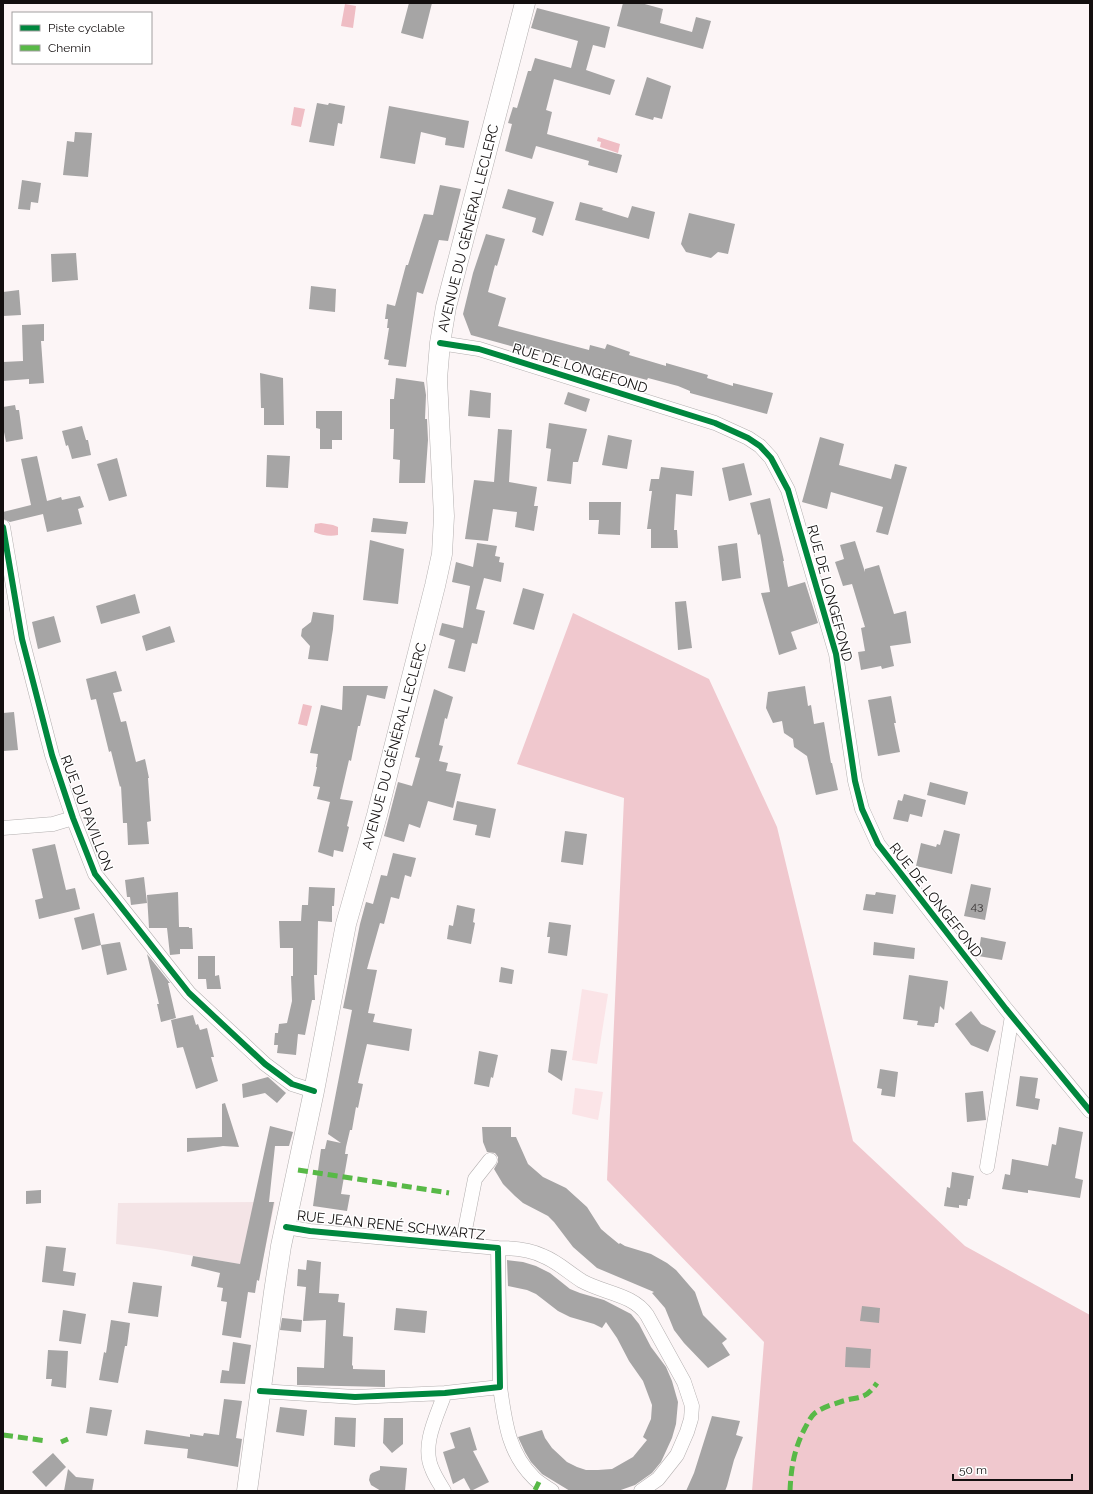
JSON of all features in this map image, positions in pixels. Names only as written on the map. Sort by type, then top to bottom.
[{"type":"main road","name":"AVENUE DU GÉNÉRAL LECLERC","points":[[247,1491],[274,1292],[346,924],[377,815],[434,593],[442,554],[444,516],[436,387],[440,343],[446,307],[525,3]]},
{"type":"street","name":"RUE DE LONGEFOND","points":[[440,343],[480,349],[715,423],[748,438],[760,446],[772,458],[788,490],[836,654],[854,781],[862,809],[878,844],[1012,1016],[1090,1112]]},
{"type":"street","name":"RUE DU PAVILLON","points":[[3,527],[22,638],[52,755],[73,818],[95,874],[189,993],[265,1064],[292,1084],[314,1091]]},
{"type":"street","points":[[3,828],[53,824],[73,818]]},
{"type":"street","points":[[987,1167],[1012,1016]]},
{"type":"street","points":[[462,1245],[474,1179],[490,1160]]},
{"type":"street","name":"RUE JEAN RENÉ SCHWARTZ","points":[[286,1227],[310,1231],[526,1250],[543,1256],[560,1265],[583,1282],[635,1303],[642,1308],[684,1382],[692,1406],[691,1419],[677,1456],[658,1479],[641,1491]]},
{"type":"street","name":"RUE JEAN RENÉ SCHWARTZ","points":[[498,1248],[500,1387],[506,1424],[516,1454],[534,1478],[552,1491]]},
{"type":"street","points":[[260,1392],[355,1397],[445,1393],[500,1387]]},
{"type":"street","points":[[444,1491],[432,1469],[429,1460],[429,1450],[433,1427],[445,1393]]},
{"type":"shaded area","points":[[345,4],[356,6],[353,28],[341,26]]},
{"type":"shaded area","points":[[294,107],[305,109],[301,127],[291,125]]},
{"type":"shaded area","points":[[598,137],[620,144],[618,153],[600,147],[601,142],[597,141]]},
{"type":"shaded area","points":[[321,523],[338,527],[338,535],[332,536],[314,532],[315,524]]},
{"type":"shaded area","points":[[573,613],[709,679],[777,827],[853,1141],[965,1246],[1090,1315],[1090,1491],[752,1491],[764,1342],[607,1180],[624,798],[517,764]]},
{"type":"shaded area","points":[[303,704],[312,706],[307,726],[298,724]]},
{"type":"shaded area","points":[[582,989],[608,994],[597,1064],[572,1060]]},
{"type":"shaded area","points":[[575,1088],[603,1092],[598,1120],[572,1114]]},
{"type":"shaded area","points":[[275,1202],[261,1268],[155,1249],[116,1244],[118,1203]]},
{"type":"building","points":[[409,3],[432,3],[423,39],[401,33]]},
{"type":"building","points":[[623,3],[641,3],[663,9],[660,23],[692,32],[696,17],[711,21],[703,49],[617,26]]},
{"type":"building","points":[[537,8],[610,27],[605,48],[593,45],[586,70],[615,80],[610,95],[554,79],[546,110],[552,112],[547,134],[622,155],[617,173],[588,165],[589,161],[536,146],[532,159],[505,151],[512,124],[508,123],[513,107],[517,108],[528,71],[531,71],[535,58],[571,68],[578,41],[531,28]]},
{"type":"building","points":[[647,77],[671,86],[662,119],[654,117],[653,120],[635,115]]},
{"type":"building","points":[[317,103],[328,105],[329,103],[345,106],[342,124],[338,123],[334,146],[309,142]]},
{"type":"building","points":[[389,106],[469,121],[464,148],[445,145],[446,138],[421,132],[415,164],[380,158]]},
{"type":"building","points":[[75,132],[92,133],[88,177],[63,175],[67,141],[74,142]]},
{"type":"building","points":[[22,180],[41,183],[38,203],[31,202],[30,210],[18,209]]},
{"type":"building","points":[[440,185],[461,189],[448,241],[439,240],[423,294],[417,292],[406,367],[388,365],[389,360],[384,359],[389,328],[387,328],[388,319],[385,319],[387,304],[395,306],[406,265],[408,265],[424,214],[433,215]]},
{"type":"building","points":[[508,189],[554,202],[543,236],[532,232],[536,218],[502,208]]},
{"type":"building","points":[[580,202],[603,208],[602,210],[628,218],[632,206],[655,212],[649,239],[575,220]]},
{"type":"building","points":[[689,213],[735,224],[728,254],[718,252],[711,258],[686,252],[681,244]]},
{"type":"building","points":[[486,234],[505,239],[497,266],[495,265],[488,292],[506,298],[498,326],[589,350],[590,345],[605,349],[607,344],[630,352],[629,355],[666,366],[666,363],[708,375],[707,378],[733,386],[733,383],[773,393],[767,414],[690,393],[690,391],[678,386],[648,378],[647,380],[471,335],[463,314],[473,273]]},
{"type":"building","points":[[76,253],[78,280],[52,282],[51,254]]},
{"type":"building","points":[[311,286],[336,289],[335,312],[309,309]]},
{"type":"building","points":[[19,290],[21,315],[3,316],[3,292]]},
{"type":"building","points":[[44,324],[44,341],[41,341],[44,383],[29,384],[29,379],[3,381],[3,362],[23,361],[22,325]]},
{"type":"building","points":[[260,373],[283,378],[284,425],[264,425],[264,408],[261,408]]},
{"type":"building","points":[[396,378],[424,382],[426,395],[425,419],[427,419],[428,440],[425,483],[399,483],[400,460],[393,459],[394,429],[390,429],[390,399],[394,399]]},
{"type":"building","points":[[470,390],[491,393],[490,418],[468,416]]},
{"type":"building","points":[[568,392],[590,399],[586,412],[564,404]]},
{"type":"building","points":[[15,405],[16,410],[19,410],[23,439],[6,442],[3,427],[3,407]]},
{"type":"building","points":[[316,411],[342,411],[342,440],[332,440],[332,449],[320,449],[320,429],[316,428]]},
{"type":"building","points":[[549,423],[587,429],[578,462],[573,462],[571,484],[547,481],[551,449],[546,448]]},
{"type":"building","points":[[82,426],[86,440],[88,440],[91,455],[72,459],[68,445],[66,446],[62,431]]},
{"type":"building","points":[[498,429],[512,430],[509,482],[537,487],[534,506],[538,506],[534,531],[515,527],[517,512],[493,509],[488,541],[465,539],[474,480],[494,482]]},
{"type":"building","points":[[608,435],[632,440],[627,469],[602,465]]},
{"type":"building","points":[[820,437],[844,444],[839,465],[891,479],[895,464],[907,467],[888,535],[876,532],[883,507],[831,492],[827,509],[802,502]]},
{"type":"building","points":[[267,455],[290,456],[288,488],[266,487]]},
{"type":"building","points":[[37,456],[47,501],[61,497],[62,500],[80,496],[84,507],[78,509],[82,524],[47,532],[43,514],[10,522],[3,519],[3,512],[31,505],[21,459]]},
{"type":"building","points":[[117,458],[127,496],[109,501],[97,464]]},
{"type":"building","points":[[744,463],[752,495],[729,501],[722,468]]},
{"type":"building","points":[[661,467],[694,471],[692,496],[676,494],[674,530],[677,530],[678,548],[651,548],[651,529],[647,529],[652,491],[649,491],[651,479],[659,479]]},
{"type":"building","points":[[770,498],[784,561],[788,587],[805,582],[818,623],[791,632],[797,649],[779,655],[761,593],[770,592],[760,534],[758,535],[750,503]]},
{"type":"building","points":[[589,502],[621,502],[620,535],[598,534],[599,520],[589,520]]},
{"type":"building","points":[[373,518],[408,522],[406,534],[371,532]]},
{"type":"building","points":[[370,540],[404,549],[398,604],[363,600]]},
{"type":"building","points":[[855,541],[865,572],[865,569],[879,565],[894,614],[906,611],[911,643],[890,646],[894,666],[882,669],[881,666],[861,670],[858,652],[865,651],[861,628],[865,627],[852,584],[843,586],[835,562],[844,559],[840,545]]},
{"type":"building","points":[[477,543],[497,546],[495,556],[500,557],[499,562],[504,563],[501,582],[484,578],[476,609],[485,611],[477,644],[472,643],[465,672],[448,668],[455,640],[439,635],[442,623],[463,628],[470,586],[452,582],[456,562],[473,567]]},
{"type":"building","points":[[737,543],[741,578],[722,581],[718,546]]},
{"type":"building","points":[[523,588],[544,594],[534,630],[513,624]]},
{"type":"building","points":[[135,594],[140,613],[101,624],[96,606]]},
{"type":"building","points":[[686,601],[692,648],[678,650],[675,602]]},
{"type":"building","points":[[313,612],[334,615],[328,661],[308,659],[310,646],[301,636],[302,629],[311,622]]},
{"type":"building","points":[[54,616],[61,642],[38,649],[32,622]]},
{"type":"building","points":[[170,626],[175,642],[146,651],[142,636]]},
{"type":"building","points":[[116,671],[122,691],[113,693],[121,722],[126,721],[136,762],[145,759],[149,778],[151,821],[147,822],[149,844],[128,845],[127,823],[123,823],[121,786],[120,787],[111,751],[109,752],[96,699],[91,700],[86,679]]},
{"type":"building","points":[[343,686],[388,686],[385,699],[367,695],[340,799],[353,801],[347,826],[349,827],[343,852],[334,850],[333,857],[318,852],[330,802],[317,799],[320,787],[313,786],[318,754],[310,753],[321,705],[342,710]]},
{"type":"building","points":[[805,686],[808,706],[811,705],[814,724],[824,722],[831,763],[838,790],[816,795],[807,756],[794,747],[793,739],[784,733],[782,721],[773,723],[766,708],[768,692]]},
{"type":"building","points":[[434,689],[453,697],[447,719],[445,718],[439,745],[443,746],[439,761],[448,763],[446,771],[461,774],[453,808],[428,801],[420,828],[409,824],[404,842],[384,836],[398,782],[412,786],[420,758],[415,757]]},
{"type":"building","points":[[891,696],[896,723],[894,723],[900,752],[878,756],[868,700]]},
{"type":"building","points":[[14,712],[18,750],[3,751],[3,713]]},
{"type":"building","points":[[930,782],[968,792],[965,805],[927,795]]},
{"type":"building","points":[[904,794],[926,800],[922,817],[910,814],[908,822],[893,819],[898,800],[902,801]]},
{"type":"building","points":[[457,801],[496,809],[490,838],[475,835],[477,825],[453,820]]},
{"type":"building","points":[[944,830],[960,834],[952,874],[916,866],[921,843],[936,847],[937,844],[940,845]]},
{"type":"building","points":[[565,831],[587,834],[583,865],[561,862]]},
{"type":"building","points":[[55,844],[66,890],[75,888],[80,909],[39,919],[35,900],[43,898],[32,849]]},
{"type":"building","points":[[393,853],[416,858],[411,877],[405,875],[399,899],[391,897],[384,924],[380,923],[367,969],[377,970],[368,1013],[375,1014],[373,1022],[412,1029],[409,1051],[367,1044],[358,1083],[363,1084],[345,1154],[348,1154],[341,1194],[350,1195],[347,1211],[313,1206],[321,1149],[325,1149],[327,1140],[341,1143],[328,1134],[352,1010],[343,1008],[360,924],[366,902],[373,904],[381,875],[387,876]]},
{"type":"building","points":[[144,877],[147,903],[131,905],[130,897],[127,897],[125,880]]},
{"type":"building","points":[[971,884],[991,888],[985,920],[964,916]]},
{"type":"building","points":[[309,887],[335,888],[334,906],[332,906],[332,922],[318,921],[317,975],[314,975],[315,1000],[312,1000],[305,1035],[298,1034],[296,1055],[277,1053],[278,1045],[274,1045],[275,1033],[278,1033],[279,1024],[287,1023],[292,1001],[291,976],[293,976],[293,948],[280,948],[279,921],[301,921],[302,905],[308,905]]},
{"type":"building","points":[[178,892],[179,927],[192,928],[193,949],[180,949],[180,954],[170,955],[167,928],[149,928],[147,895]]},
{"type":"building","points":[[876,892],[896,895],[893,914],[863,910],[866,894],[875,895]]},
{"type":"building","points":[[457,905],[475,909],[473,922],[475,923],[471,944],[447,939],[449,925],[453,926]]},
{"type":"building","points":[[94,913],[101,945],[82,950],[74,918]]},
{"type":"building","points":[[549,922],[571,925],[567,956],[548,953],[550,937],[547,937]]},
{"type":"building","points":[[981,937],[1006,942],[1002,960],[978,956]]},
{"type":"building","points":[[120,942],[127,970],[107,975],[101,945]]},
{"type":"building","points":[[874,942],[915,948],[914,959],[873,955]]},
{"type":"building","points":[[147,954],[170,983],[168,983],[176,1018],[161,1022],[157,1004],[159,1004]]},
{"type":"building","points":[[198,956],[215,956],[215,976],[219,975],[221,989],[207,989],[206,979],[198,979]]},
{"type":"building","points":[[501,967],[514,970],[512,984],[499,982]]},
{"type":"building","points":[[909,975],[948,981],[944,1010],[940,1006],[938,1023],[935,1023],[934,1027],[917,1025],[918,1021],[903,1019]]},
{"type":"building","points":[[971,1011],[981,1024],[996,1031],[988,1052],[971,1045],[955,1024]]},
{"type":"building","points":[[193,1015],[196,1025],[198,1024],[200,1030],[207,1028],[214,1057],[211,1057],[218,1081],[196,1089],[183,1047],[177,1048],[171,1020]]},
{"type":"building","points":[[551,1049],[567,1051],[562,1081],[548,1072]]},
{"type":"building","points":[[479,1051],[498,1055],[493,1078],[491,1077],[489,1087],[474,1084]]},
{"type":"building","points":[[880,1069],[898,1072],[895,1097],[881,1095],[882,1089],[877,1088]]},
{"type":"building","points":[[1020,1076],[1038,1078],[1035,1098],[1040,1099],[1038,1110],[1016,1106]]},
{"type":"building","points":[[268,1077],[286,1093],[277,1103],[265,1093],[243,1098],[242,1084]]},
{"type":"building","points":[[983,1091],[986,1120],[967,1122],[965,1093]]},
{"type":"building","points":[[225,1103],[239,1147],[223,1146],[187,1152],[187,1138],[222,1137],[222,1104]]},
{"type":"building","points":[[270,1126],[293,1132],[289,1146],[275,1146],[269,1202],[274,1202],[259,1281],[257,1280],[255,1293],[248,1292],[241,1338],[222,1335],[227,1302],[221,1301],[223,1288],[217,1287],[220,1273],[191,1266],[193,1256],[240,1264]]},
{"type":"building","points":[[482,1127],[511,1127],[511,1137],[516,1137],[528,1164],[543,1177],[566,1188],[587,1207],[601,1229],[619,1244],[620,1243],[651,1254],[676,1270],[695,1292],[703,1315],[727,1339],[722,1343],[730,1355],[708,1368],[684,1343],[674,1330],[665,1308],[652,1293],[654,1292],[597,1268],[573,1247],[548,1216],[523,1203],[515,1196],[503,1184],[494,1169],[498,1162],[498,1157],[495,1153],[487,1152],[483,1142]]},
{"type":"building","points":[[1059,1127],[1083,1132],[1075,1178],[1083,1180],[1080,1198],[1028,1190],[1028,1193],[1002,1189],[1005,1174],[1010,1175],[1012,1159],[1048,1166],[1052,1144],[1056,1145]]},
{"type":"building","points":[[952,1172],[974,1176],[970,1199],[968,1199],[967,1206],[959,1205],[959,1208],[944,1206],[947,1187],[950,1188]]},
{"type":"building","points":[[41,1190],[41,1203],[26,1204],[26,1191]]},
{"type":"building","points":[[46,1246],[66,1248],[63,1271],[76,1273],[74,1286],[42,1282]]},
{"type":"building","points":[[307,1260],[321,1262],[319,1293],[339,1294],[338,1302],[345,1303],[343,1336],[353,1337],[353,1369],[385,1370],[385,1387],[297,1385],[297,1367],[324,1368],[326,1320],[303,1321],[306,1287],[297,1286],[298,1269],[306,1270]]},
{"type":"building","points":[[507,1260],[523,1262],[536,1266],[550,1273],[570,1289],[604,1300],[631,1314],[639,1324],[651,1347],[666,1367],[678,1402],[676,1424],[672,1438],[661,1462],[652,1473],[635,1485],[618,1491],[570,1491],[542,1474],[531,1462],[525,1452],[518,1437],[542,1430],[545,1438],[552,1448],[567,1462],[586,1470],[612,1469],[633,1457],[647,1440],[643,1437],[651,1419],[652,1405],[643,1381],[629,1361],[617,1338],[606,1322],[602,1328],[570,1317],[558,1311],[536,1294],[527,1290],[508,1286]]},
{"type":"building","points":[[133,1282],[162,1286],[158,1317],[128,1313]]},
{"type":"building","points":[[862,1306],[880,1308],[879,1323],[860,1321]]},
{"type":"building","points":[[396,1308],[427,1311],[425,1333],[394,1330]]},
{"type":"building","points":[[63,1310],[86,1314],[81,1344],[59,1341]]},
{"type":"building","points":[[282,1318],[302,1320],[301,1332],[280,1330]]},
{"type":"building","points":[[111,1320],[130,1323],[127,1346],[125,1346],[118,1383],[99,1380],[104,1352],[106,1353]]},
{"type":"building","points":[[233,1342],[251,1345],[245,1384],[220,1383],[222,1370],[229,1371]]},
{"type":"building","points":[[846,1347],[871,1349],[870,1368],[845,1367]]},
{"type":"building","points":[[48,1350],[68,1351],[66,1388],[51,1386],[52,1379],[46,1379]]},
{"type":"building","points":[[224,1399],[242,1401],[236,1438],[242,1439],[238,1467],[187,1458],[188,1449],[144,1444],[146,1430],[190,1437],[190,1434],[203,1436],[204,1433],[219,1435]]},
{"type":"building","points":[[90,1407],[112,1410],[107,1436],[86,1433]]},
{"type":"building","points":[[280,1407],[307,1410],[304,1436],[276,1432]]},
{"type":"building","points":[[712,1416],[740,1421],[736,1435],[743,1437],[734,1460],[727,1486],[725,1491],[686,1491],[694,1473]]},
{"type":"building","points":[[335,1417],[356,1418],[355,1447],[334,1445]]},
{"type":"building","points":[[384,1418],[403,1418],[403,1444],[392,1453],[383,1443]]},
{"type":"building","points":[[470,1427],[477,1450],[473,1451],[489,1482],[471,1491],[464,1478],[453,1484],[443,1452],[455,1448],[450,1433]]},
{"type":"building","points":[[53,1453],[66,1467],[46,1487],[32,1472]]},
{"type":"building","points":[[380,1466],[407,1468],[405,1491],[381,1491],[371,1485],[369,1480],[370,1475],[380,1470]]},
{"type":"building","points":[[68,1469],[76,1477],[94,1479],[92,1491],[64,1491]]},
{"type":"marked path","points":[[298,1170],[449,1193]]},
{"type":"marked path","points":[[790,1491],[792,1466],[796,1451],[801,1436],[812,1416],[818,1411],[829,1406],[866,1395],[877,1383]]},
{"type":"marked path","points":[[3,1435],[47,1441]]},
{"type":"marked path","points":[[61,1442],[68,1439]]},
{"type":"marked path","points":[[535,1490],[539,1482]]},
{"type":"cycle path","points":[[440,343],[479,349],[715,423],[748,438],[760,446],[771,458],[788,490],[836,654],[855,781],[862,809],[878,844],[1006,1009],[1090,1111]]},
{"type":"cycle path","points":[[3,527],[22,639],[52,755],[73,818],[95,874],[189,993],[265,1064],[292,1084],[314,1091]]},
{"type":"cycle path","points":[[260,1391],[355,1397],[445,1393],[500,1387],[498,1248],[310,1231],[286,1227]]}]
